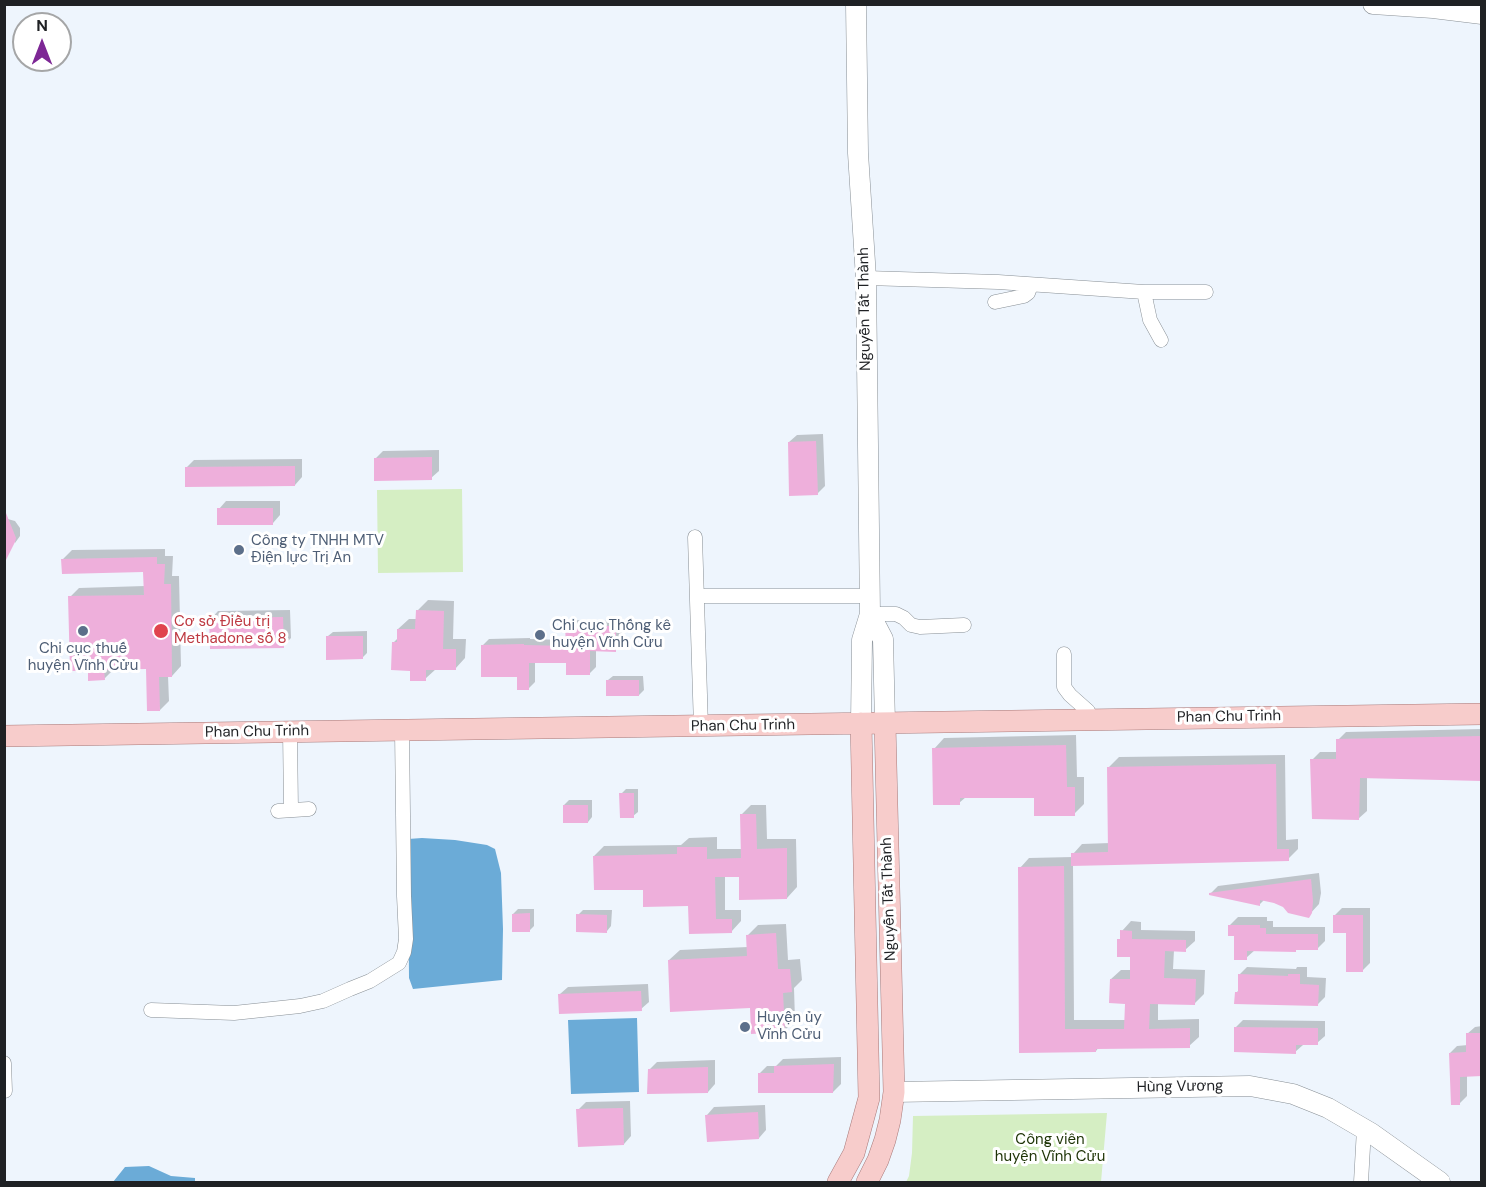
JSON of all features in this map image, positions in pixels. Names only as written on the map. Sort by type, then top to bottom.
[{"type":"main road","name":"Nguyễn Tất Thành","points":[[838,1182],[854,1152],[868,1098],[869,1060],[861,723],[862,640],[870,605],[866,278],[858,153],[856,4]]},
{"type":"main road","points":[[1373,4],[1482,14]]},
{"type":"main road","name":"Nguyễn Tất Thành","points":[[867,1182],[885,1140],[894,1092],[883,639],[870,605]]},
{"type":"main road","name":"Phan Chu Trinh","points":[[4,736],[1482,714]]},
{"type":"main road","points":[[869,1060],[893,1060]]},
{"type":"main road","name":"Hùng Vương","points":[[894,1092],[1250,1086],[1293,1094],[1328,1108],[1364,1129],[1440,1182]]},
{"type":"street","points":[[866,278],[1144,292],[1206,292]]},
{"type":"street","points":[[995,302],[1024,296],[1031,285]]},
{"type":"street","points":[[1144,292],[1150,320],[1161,340]]},
{"type":"street","points":[[695,537],[701,727]]},
{"type":"street","points":[[697,596],[870,605],[896,614],[911,625],[920,627],[964,625]]},
{"type":"street","points":[[1064,654],[1064,687],[1088,711],[1092,720]]},
{"type":"street","points":[[290,731],[285,810],[309,809]]},
{"type":"street","points":[[151,1010],[234,1013],[300,1006],[323,1001],[370,981],[399,963],[406,939],[402,731]]},
{"type":"street","points":[[4,1063],[5,1091]]},
{"type":"street","points":[[1361,1182],[1364,1129]]},
{"type":"green space","points":[[462,489],[463,572],[378,573],[377,490]]},
{"type":"green space","name":"Công viên huyện Vĩnh Cửu","points":[[1107,1113],[1101,1182],[906,1182],[912,1153],[913,1116]]},
{"type":"water","points":[[408,839],[455,840],[487,845],[495,849],[501,873],[502,980],[413,989],[409,978]]},
{"type":"water","points":[[637,1018],[639,1092],[571,1094],[568,1020]]},
{"type":"water","points":[[149,1166],[171,1176],[195,1178],[195,1182],[113,1182],[125,1167]]},
{"type":"building","points":[[816,441],[818,495],[789,496],[788,442]]},
{"type":"building","points":[[432,457],[432,480],[374,481],[374,458]]},
{"type":"building","points":[[295,466],[295,486],[185,487],[185,467]]},
{"type":"building","points":[[4,508],[16,538],[4,564]]},
{"type":"building","points":[[217,508],[273,508],[273,525],[217,525]]},
{"type":"building","points":[[157,557],[157,564],[165,564],[164,584],[171,584],[172,677],[159,677],[160,711],[147,711],[146,669],[104,670],[105,680],[88,681],[88,671],[70,671],[68,596],[144,595],[143,572],[62,574],[61,559]]},
{"type":"building","points":[[416,610],[444,611],[443,649],[456,649],[456,670],[426,670],[426,681],[410,681],[410,671],[391,670],[392,642],[397,642],[397,629],[415,629]]},
{"type":"building","points":[[283,617],[284,648],[210,649],[209,618]]},
{"type":"building","points":[[565,626],[616,626],[616,652],[590,651],[590,675],[566,675],[566,663],[529,663],[529,690],[517,690],[517,677],[481,677],[481,645],[566,646]]},
{"type":"building","points":[[326,636],[363,636],[363,659],[326,660]]},
{"type":"building","points":[[606,680],[639,680],[639,696],[606,696]]},
{"type":"building","points":[[1482,736],[1482,781],[1360,778],[1359,820],[1312,819],[1310,759],[1336,759],[1336,739]]},
{"type":"building","points":[[1066,745],[1067,787],[1075,787],[1075,816],[1034,816],[1034,798],[960,798],[960,805],[933,805],[932,748]]},
{"type":"building","points":[[1276,764],[1277,849],[1289,849],[1289,861],[1071,866],[1071,853],[1108,852],[1107,767]]},
{"type":"building","points":[[619,793],[634,793],[634,818],[620,818]]},
{"type":"building","points":[[563,805],[588,805],[588,823],[563,823]]},
{"type":"building","points":[[740,814],[756,814],[757,849],[787,848],[787,899],[739,900],[739,877],[715,877],[716,919],[732,919],[732,933],[689,934],[688,906],[643,907],[643,890],[594,890],[593,856],[677,854],[677,847],[707,847],[707,859],[741,858]]},
{"type":"building","points":[[1064,866],[1065,1029],[1124,1029],[1125,1004],[1109,1003],[1110,979],[1130,979],[1130,957],[1117,957],[1117,939],[1120,939],[1120,930],[1132,931],[1132,939],[1186,940],[1186,952],[1165,951],[1164,978],[1196,979],[1195,1005],[1150,1004],[1149,1029],[1190,1028],[1190,1048],[1019,1053],[1018,867]]},
{"type":"building","points":[[1311,879],[1313,901],[1309,918],[1288,913],[1283,907],[1274,903],[1260,900],[1260,906],[1209,895],[1209,893]]},
{"type":"building","points":[[530,913],[530,932],[512,932],[512,914]]},
{"type":"building","points":[[576,914],[607,915],[607,933],[576,932]]},
{"type":"building","points":[[1333,915],[1363,915],[1363,972],[1346,972],[1346,933],[1333,933]]},
{"type":"building","points":[[1228,925],[1260,925],[1260,928],[1266,928],[1266,934],[1318,934],[1318,950],[1247,951],[1247,960],[1234,960],[1234,936],[1228,936]]},
{"type":"building","points":[[776,933],[778,969],[790,969],[792,992],[783,993],[785,1032],[751,1034],[750,1008],[670,1012],[668,960],[747,956],[746,935]]},
{"type":"building","points":[[1238,974],[1288,976],[1288,974],[1300,974],[1300,984],[1319,985],[1318,1006],[1234,1004],[1235,992],[1238,992]]},
{"type":"building","points":[[641,991],[642,1011],[559,1014],[558,994]]},
{"type":"building","points":[[1234,1027],[1318,1028],[1318,1045],[1296,1045],[1296,1054],[1234,1052]]},
{"type":"building","points":[[1466,1033],[1482,1033],[1482,1076],[1460,1077],[1460,1105],[1451,1105],[1449,1053],[1466,1052]]},
{"type":"building","points":[[834,1064],[833,1093],[758,1093],[758,1073],[774,1073],[774,1066]]},
{"type":"building","points":[[708,1067],[708,1093],[647,1094],[648,1069]]},
{"type":"building","points":[[623,1108],[624,1145],[578,1147],[576,1109]]},
{"type":"building","points":[[758,1112],[759,1139],[707,1142],[705,1115]]},
{"type":"place","name":"Công ty TNHH MTV Điện lực Trị An","points":[[239,550]]},
{"type":"place","name":"Chi cục thuế huyện Vĩnh Cửu","points":[[83,631]]},
{"type":"place","name":"Cơ sở Điều trị Methadone số 8","points":[[161,631]]},
{"type":"place","name":"Chi cục Thống kê huyện Vĩnh Cửu","points":[[540,635]]},
{"type":"place","name":"Huyện ủy Vĩnh Cửu","points":[[745,1027]]}]
